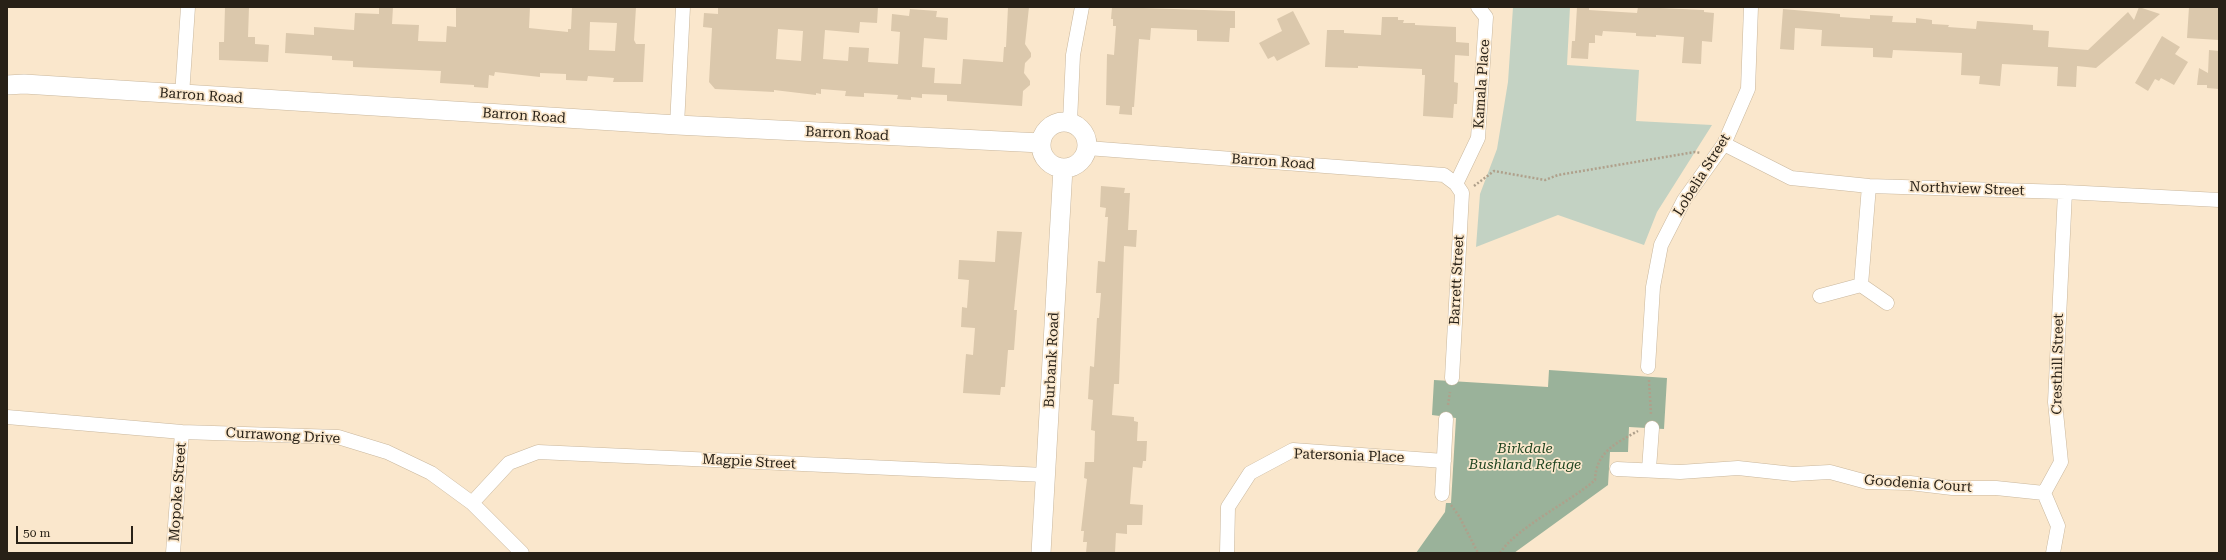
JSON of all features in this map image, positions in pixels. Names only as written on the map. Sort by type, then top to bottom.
[{"type":"street","points":[[182,95],[188,7]]},
{"type":"street","points":[[677,125],[683,7]]},
{"type":"street","points":[[1070,122],[1072,73],[1082,7]]},
{"type":"street","name":"Kamala Place","points":[[1459,188],[1478,138],[1486,17],[1478,7]]},
{"type":"street","name":"Lobelia Street","points":[[1648,367],[1653,287],[1662,245],[1684,200],[1724,144],[1748,89],[1751,7]]},
{"type":"street","name":"Barron Road","points":[[7,85],[24,84],[677,125],[1041,143]]},
{"type":"street","points":[[1057,122],[1070,122],[1082,129],[1085,135],[1087,148],[1081,161],[1076,165],[1063,168],[1056,166],[1045,157],[1041,143],[1043,136],[1051,126],[1057,122]]},
{"type":"street","name":"Northview Street","points":[[1724,144],[1791,178],[1869,186],[2065,192],[2219,200]]},
{"type":"street","name":"Barron Road","points":[[1087,148],[1444,175],[1459,188]]},
{"type":"street","name":"Burbank Road","points":[[1041,553],[1063,168]]},
{"type":"street","points":[[1861,285],[1869,186]]},
{"type":"street","name":"Barrett Street","points":[[1452,378],[1459,188]]},
{"type":"street","name":"Cresthill Street","points":[[2044,493],[2061,462],[2055,402],[2065,192]]},
{"type":"street","points":[[1820,296],[1861,285],[1887,303]]},
{"type":"street","name":"Currawong Drive","points":[[7,417],[182,432],[338,437],[387,452],[431,473],[472,503],[522,553]]},
{"type":"street","points":[[1442,494],[1446,419]]},
{"type":"street","points":[[1649,469],[1652,428]]},
{"type":"street","name":"Mopoke Street","points":[[173,553],[182,432]]},
{"type":"street","name":"Patersonia Place","points":[[1227,553],[1228,507],[1245,479],[1250,473],[1293,450],[1444,461]]},
{"type":"street","name":"Magpie Street","points":[[472,503],[510,463],[538,452],[1046,475]]},
{"type":"street","name":"Goodenia Court","points":[[1617,469],[1649,469],[1680,472],[1738,468],[1793,474],[1830,472],[1867,482],[1910,483],[1952,488],[1996,488],[2044,493]]},
{"type":"street","points":[[2044,493],[2058,526],[2053,553]]},
{"type":"path","points":[[1459,188],[1494,171],[1545,180],[1558,176],[1695,152],[1715,156]]},
{"type":"path","points":[[1500,553],[1520,534],[1581,492],[1595,480],[1596,466],[1608,448],[1638,431],[1652,428],[1648,367]]},
{"type":"path","points":[[1446,419],[1452,378]]},
{"type":"path","points":[[1442,494],[1459,516],[1478,553]]},
{"type":"green space","points":[[1513,7],[1570,7],[1567,65],[1639,70],[1636,121],[1712,125],[1657,212],[1644,245],[1558,215],[1476,247],[1480,194],[1497,149],[1508,82]]},
{"type":"green space","name":"Birkdale Bushland Refuge","points":[[1549,370],[1667,378],[1664,429],[1629,427],[1628,452],[1610,452],[1608,485],[1514,553],[1416,553],[1445,512],[1446,503],[1451,503],[1456,418],[1432,415],[1434,380],[1548,387]]},
{"type":"building","points":[[225,7],[249,7],[248,37],[255,37],[255,44],[269,45],[268,62],[219,60],[219,42],[224,42]]},
{"type":"building","points":[[379,7],[393,7],[392,24],[419,25],[418,41],[446,42],[447,26],[456,27],[456,7],[530,7],[529,28],[568,32],[568,29],[571,29],[572,7],[636,7],[634,40],[636,44],[645,44],[643,82],[613,82],[614,78],[588,76],[587,81],[566,80],[566,74],[540,73],[540,77],[495,72],[494,76],[489,75],[488,88],[474,87],[474,85],[440,83],[441,71],[353,67],[353,61],[332,60],[332,56],[285,53],[286,33],[314,35],[314,27],[354,30],[355,13],[379,14]],"holes":[[[590,22],[617,23],[615,51],[589,50]]]},
{"type":"building","points":[[718,7],[878,7],[877,23],[860,22],[859,33],[825,30],[823,59],[848,61],[849,47],[869,48],[868,62],[898,64],[900,32],[891,31],[892,14],[909,16],[910,9],[937,11],[936,17],[948,18],[947,40],[924,38],[922,67],[935,68],[934,83],[961,84],[963,59],[1003,62],[1004,47],[1006,47],[1008,7],[1029,7],[1025,44],[1031,53],[1031,57],[1025,63],[1024,73],[1030,81],[1030,85],[1023,91],[1022,106],[947,101],[947,95],[922,94],[922,98],[911,97],[911,100],[897,99],[898,95],[864,93],[864,97],[845,96],[846,91],[821,89],[821,94],[816,93],[816,95],[774,90],[774,92],[715,89],[709,82],[712,28],[703,27],[704,13],[718,14]],"holes":[[[778,29],[803,31],[801,61],[776,59]]]},
{"type":"building","points":[[1112,7],[1235,11],[1235,28],[1230,28],[1229,42],[1197,41],[1197,30],[1151,28],[1150,40],[1139,39],[1134,107],[1132,107],[1132,115],[1119,114],[1120,106],[1106,105],[1107,54],[1114,55],[1116,26],[1113,26],[1113,19],[1111,19]]},
{"type":"building","points":[[1577,7],[1589,7],[1589,10],[1637,13],[1638,7],[1704,10],[1704,12],[1714,13],[1712,42],[1702,41],[1701,64],[1682,63],[1684,37],[1656,35],[1656,37],[1636,36],[1636,33],[1603,31],[1602,36],[1595,35],[1595,43],[1589,43],[1588,59],[1571,58],[1572,41],[1575,41]]},
{"type":"building","points":[[2139,7],[2160,14],[2096,68],[2077,66],[2076,87],[2057,86],[2058,67],[2002,64],[2000,86],[1979,84],[1980,76],[1961,75],[1962,53],[1893,50],[1892,58],[1873,57],[1873,48],[1821,46],[1822,30],[1795,28],[1794,50],[1780,49],[1783,9],[1840,14],[1840,17],[1870,19],[1870,15],[1893,16],[1892,22],[1916,23],[1916,18],[1932,20],[1932,24],[1949,25],[1948,27],[1976,29],[1977,21],[2033,25],[2033,30],[2049,31],[2048,47],[2088,50],[2128,12],[2134,20]]},
{"type":"building","points":[[2189,7],[2219,7],[2219,40],[2187,38]]},
{"type":"building","points":[[1293,11],[1310,44],[1277,61],[1274,56],[1268,59],[1259,43],[1282,31],[1277,19]]},
{"type":"building","points":[[1382,17],[1398,17],[1398,20],[1404,20],[1403,23],[1415,23],[1415,25],[1456,27],[1456,42],[1469,43],[1469,56],[1455,55],[1454,82],[1458,83],[1457,104],[1454,104],[1453,118],[1423,116],[1425,75],[1422,75],[1422,69],[1358,66],[1358,68],[1325,67],[1327,30],[1344,30],[1344,33],[1381,35]]},
{"type":"building","points":[[2162,36],[2180,47],[2175,54],[2188,62],[2174,85],[2161,78],[2159,81],[2155,79],[2148,91],[2135,83]]},
{"type":"building","points":[[2209,50],[2219,51],[2219,89],[2207,88],[2207,85],[2197,85],[2199,68],[2208,73]]},
{"type":"building","points":[[1101,186],[1125,188],[1124,193],[1130,193],[1128,230],[1137,230],[1136,247],[1124,246],[1119,384],[1114,384],[1112,415],[1134,417],[1134,421],[1138,422],[1137,441],[1147,441],[1146,461],[1143,461],[1142,468],[1133,467],[1130,504],[1143,505],[1142,525],[1127,525],[1127,534],[1116,533],[1115,553],[1086,553],[1087,542],[1083,542],[1084,531],[1081,531],[1087,479],[1084,478],[1085,462],[1094,462],[1095,431],[1091,430],[1093,400],[1088,399],[1090,366],[1094,367],[1097,318],[1099,318],[1101,293],[1096,293],[1098,261],[1105,262],[1108,217],[1105,217],[1106,208],[1100,207]]},
{"type":"building","points":[[997,231],[1022,232],[1014,310],[1017,310],[1014,350],[1008,350],[1005,387],[1001,387],[1000,395],[963,393],[966,354],[973,355],[975,328],[961,327],[962,307],[967,308],[969,280],[958,279],[959,260],[995,262]]}]
